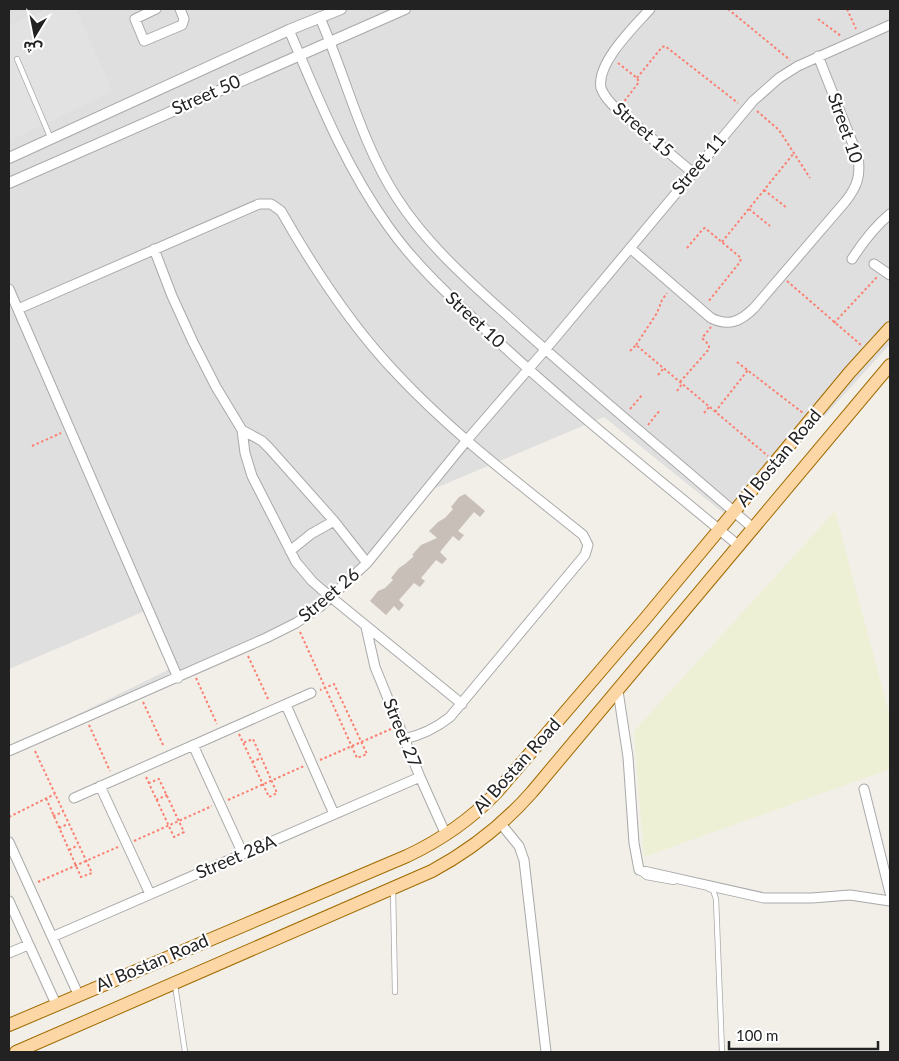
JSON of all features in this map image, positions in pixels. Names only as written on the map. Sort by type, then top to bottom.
[{"type":"main road","name":"Al Bostan Road","points":[[9,1025],[78,994],[407,856],[446,835],[472,816],[496,793],[890,328]]},
{"type":"main road","name":"Al Bostan Road","points":[[16,1052],[393,889],[455,859],[476,845],[501,824],[532,792],[618,692],[890,365]]},
{"type":"street","points":[[156,9],[135,19],[144,40],[182,25],[184,19],[180,9]]},
{"type":"street","name":"Street 50","points":[[9,158],[289,30],[341,9]]},
{"type":"street","name":"Street 50","points":[[9,184],[299,54],[405,9]]},
{"type":"street","name":"Street 15","points":[[650,9],[610,57],[602,74],[601,88],[608,100],[618,110],[692,172]]},
{"type":"street","name":"Street 10","points":[[320,18],[370,147],[387,181],[407,213],[430,242],[465,277],[545,350],[754,529]]},
{"type":"street","name":"Street 11","points":[[545,350],[692,172],[748,107],[774,82],[798,66],[818,56],[890,25]]},
{"type":"street","name":"Street 10","points":[[289,30],[360,185],[389,228],[422,268],[528,369],[739,546]]},
{"type":"street","name":"Street 10","points":[[716,321],[730,323],[742,319],[754,308],[858,184],[860,174],[858,157],[818,56]]},
{"type":"street","points":[[18,309],[259,204],[271,204],[277,207],[321,279],[369,343],[396,374],[467,440],[583,535],[588,545],[585,555],[462,704],[437,728],[421,735],[404,739]]},
{"type":"street","points":[[852,259],[864,240],[890,214]]},
{"type":"street","points":[[630,248],[716,321]]},
{"type":"street","points":[[154,249],[192,342],[242,430],[245,453],[252,476],[290,551],[304,572],[366,627],[462,704]]},
{"type":"street","points":[[874,264],[887,272]]},
{"type":"street","points":[[9,289],[178,678]]},
{"type":"street","name":"Street 26","points":[[9,751],[244,648],[296,623],[321,606],[367,563],[467,440],[545,350]]},
{"type":"street","points":[[242,430],[262,441],[334,521],[367,563]]},
{"type":"street","points":[[290,551],[311,534],[334,521]]},
{"type":"street","name":"Street 27","points":[[366,627],[375,667],[446,835]]},
{"type":"street","points":[[618,692],[628,757],[634,843],[639,870],[764,898],[812,898],[850,895],[890,901]]},
{"type":"street","points":[[74,798],[311,693]]},
{"type":"street","points":[[286,705],[334,814]]},
{"type":"street","points":[[193,745],[243,854]]},
{"type":"street","name":"Street 28A","points":[[52,937],[420,777]]},
{"type":"street","points":[[100,786],[150,894]]},
{"type":"street","points":[[864,789],[890,894]]},
{"type":"street","points":[[501,824],[518,846],[524,860],[546,1052]]},
{"type":"street","points":[[9,842],[78,994]]},
{"type":"street","points":[[9,901],[56,1004]]},
{"type":"street","points":[[9,953],[28,945]]},
{"type":"lane","points":[[17,59],[51,140]]},
{"type":"lane","points":[[639,870],[646,877],[697,885],[713,890],[715,894],[722,1052]]},
{"type":"lane","points":[[393,889],[395,992]]},
{"type":"lane","points":[[174,984],[185,1052]]},
{"type":"path","points":[[728,9],[798,66]]},
{"type":"path","points":[[732,12],[735,9]]},
{"type":"path","points":[[847,9],[860,38]]},
{"type":"path","points":[[818,18],[849,42]]},
{"type":"path","points":[[637,78],[662,47],[665,46],[779,130],[810,178]]},
{"type":"path","points":[[610,57],[637,78],[639,82],[618,110]]},
{"type":"path","points":[[722,242],[794,153]]},
{"type":"path","points":[[764,190],[787,208]]},
{"type":"path","points":[[749,210],[770,226]]},
{"type":"path","points":[[687,248],[704,228],[741,257],[741,261],[702,310]]},
{"type":"path","points":[[834,323],[887,272]]},
{"type":"path","points":[[781,277],[869,352]]},
{"type":"path","points":[[630,352],[657,313],[663,297],[674,287]]},
{"type":"path","points":[[677,391],[681,383],[709,349],[709,346],[702,338],[716,321]]},
{"type":"path","points":[[636,345],[775,462]]},
{"type":"path","points":[[737,362],[811,419]]},
{"type":"path","points":[[658,375],[664,368]]},
{"type":"path","points":[[715,412],[748,370]]},
{"type":"path","points":[[624,417],[643,394]]},
{"type":"path","points":[[704,414],[710,407]]},
{"type":"path","points":[[642,432],[660,410]]},
{"type":"path","points":[[32,446],[70,428]]},
{"type":"path","points":[[296,623],[325,687],[357,758],[367,754],[334,684],[325,687],[311,693]]},
{"type":"path","points":[[244,648],[273,710]]},
{"type":"path","points":[[193,671],[222,733]]},
{"type":"path","points":[[140,694],[168,756]]},
{"type":"path","points":[[86,718],[114,780]]},
{"type":"path","points":[[235,727],[268,797],[277,793],[253,739],[243,743]]},
{"type":"path","points":[[30,742],[92,873],[82,878],[46,798]]},
{"type":"path","points":[[252,762],[262,758]]},
{"type":"path","points":[[141,768],[174,837],[184,832],[159,779],[149,783]]},
{"type":"path","points":[[9,817],[55,794]]},
{"type":"path","points":[[156,800],[167,796]]},
{"type":"path","points":[[54,816],[64,812]]},
{"type":"path","points":[[59,828],[69,823]]},
{"type":"path","points":[[69,850],[78,844]]},
{"type":"shaded area","points":[[9,9],[890,9],[890,344],[731,519],[604,417],[419,495],[340,588],[291,625],[9,748],[170,669],[145,611],[9,669]]},
{"type":"shaded area","points":[[47,9],[76,9],[113,91],[9,141],[9,25]]},
{"type":"green space","points":[[835,511],[890,717],[890,769],[644,857],[634,731]]},
{"type":"building","points":[[465,494],[485,511],[480,517],[474,512],[458,531],[464,535],[459,541],[453,536],[440,552],[447,559],[442,564],[436,560],[421,578],[425,581],[420,587],[414,583],[399,600],[404,605],[399,611],[394,606],[386,615],[370,601],[378,591],[385,588],[393,580],[391,578],[399,568],[414,556],[412,555],[421,545],[437,538],[429,531],[445,518],[453,509],[451,507],[459,497]]}]
